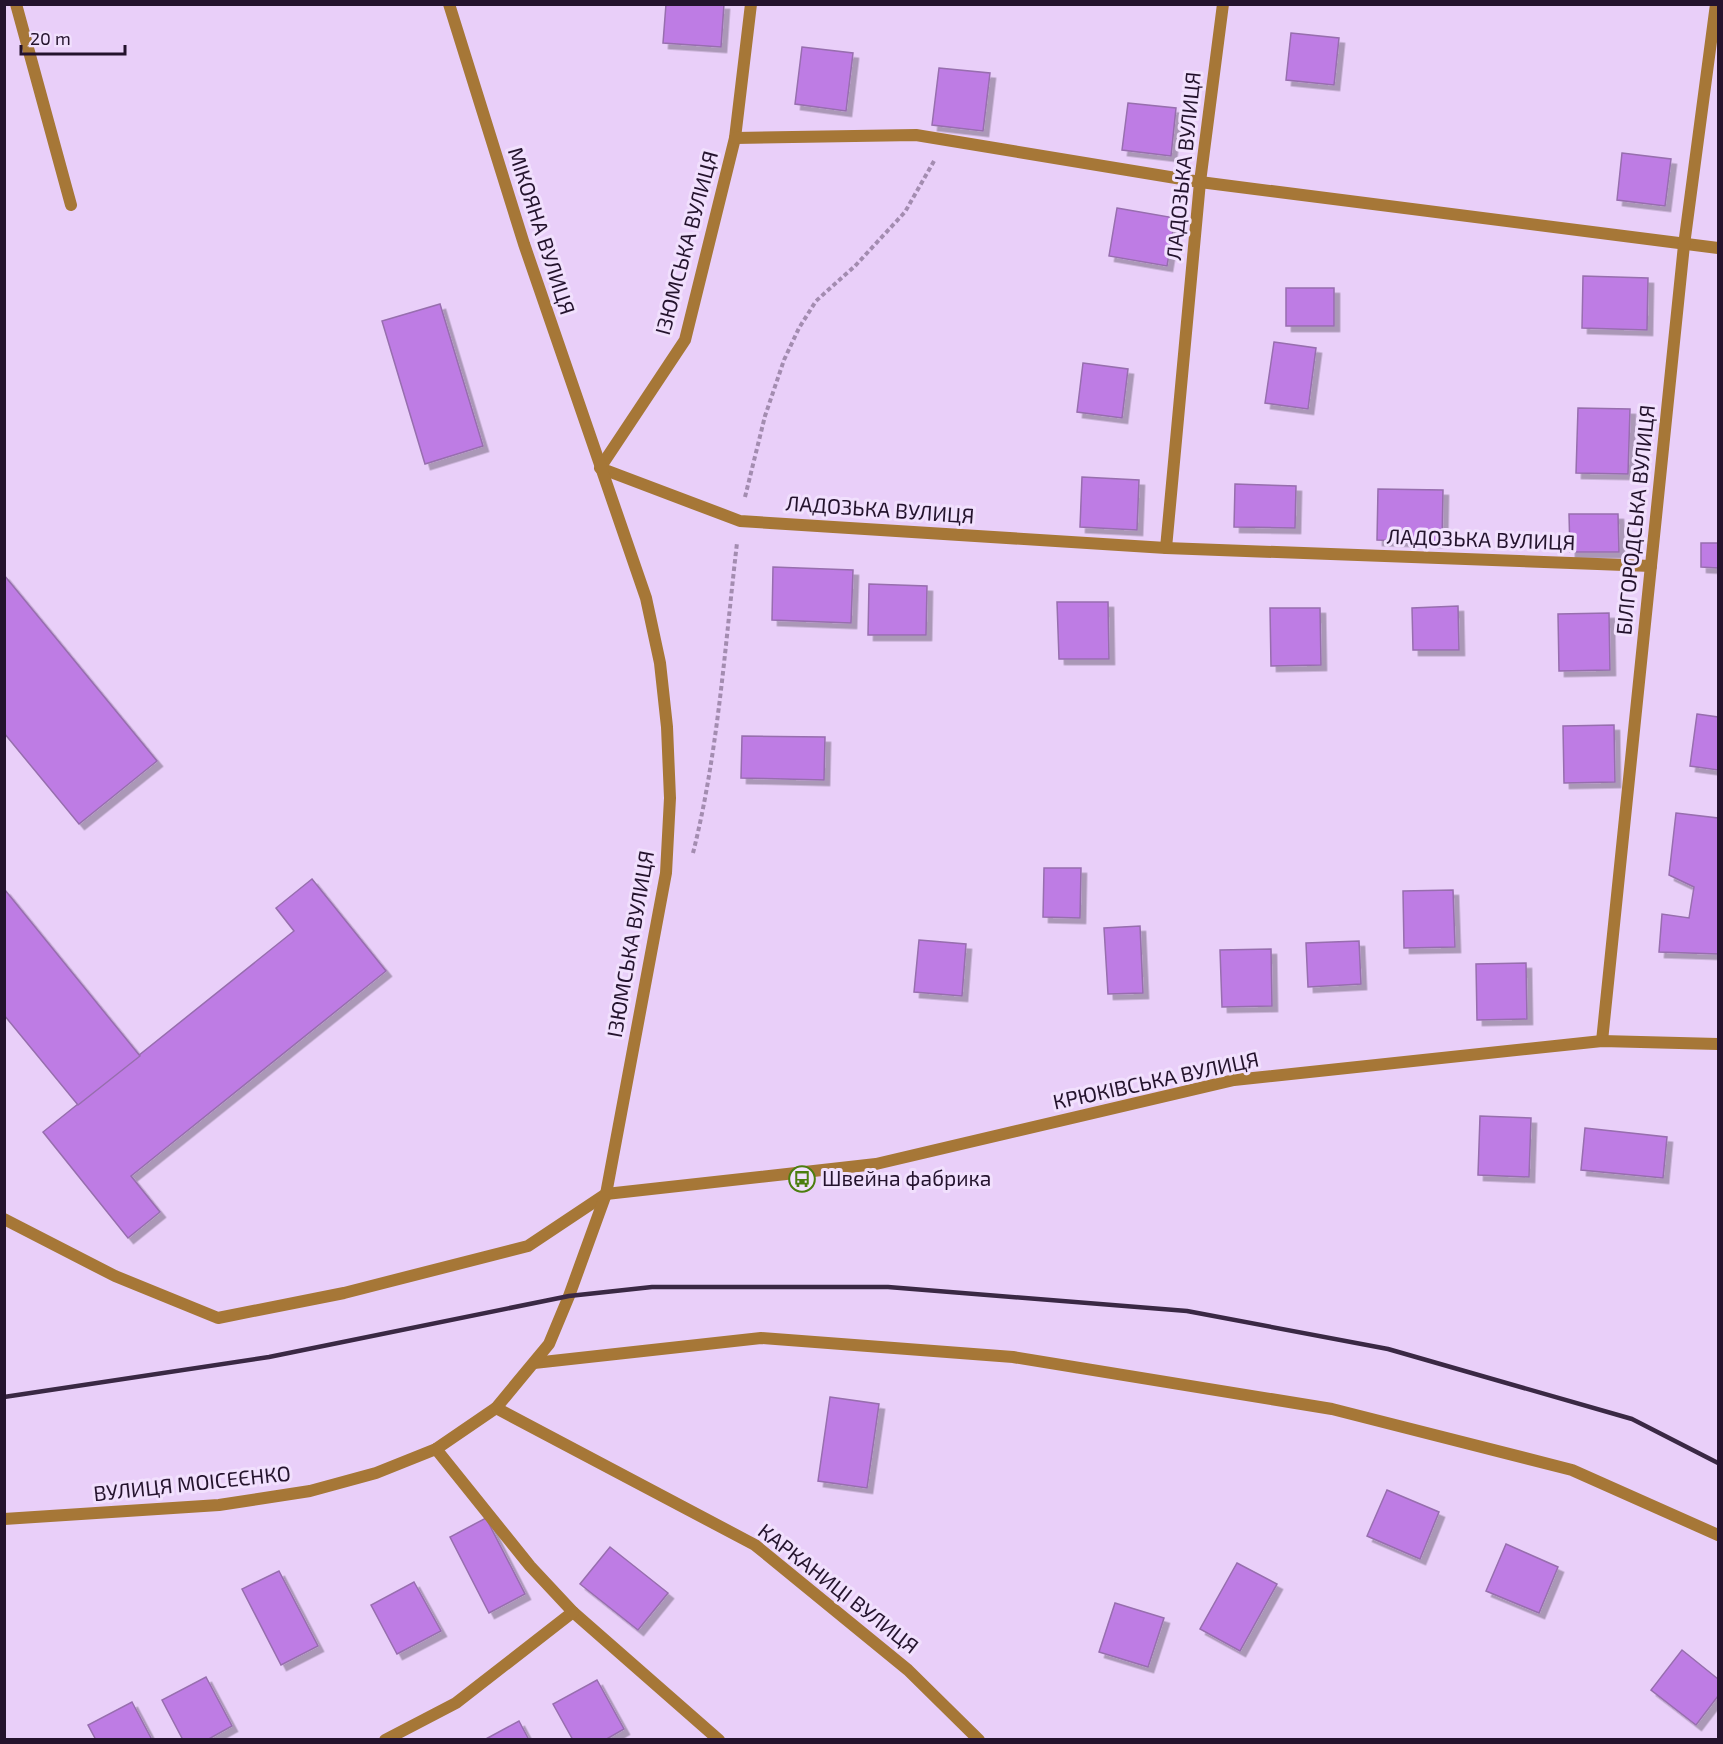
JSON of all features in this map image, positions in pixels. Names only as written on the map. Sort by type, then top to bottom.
[{"type":"street","points":[[16,4],[71,205]]},
{"type":"street","name":"МІКОЯНА ВУЛИЦЯ","points":[[449,4],[524,244],[600,468]]},
{"type":"street","name":"ІЗЮМСЬКА ВУЛИЦЯ","points":[[549,1344],[606,1194],[666,873],[670,798],[667,727],[660,663],[646,598],[600,468],[685,340],[735,138],[751,4]]},
{"type":"street","name":"ЛАДОЗЬКА ВУЛИЦЯ","points":[[1166,548],[1200,182],[1223,4]]},
{"type":"street","name":"БІЛГОРОДСЬКА ВУЛИЦЯ","points":[[1602,1041],[1684,245],[1716,4]]},
{"type":"street","points":[[735,138],[916,135],[1200,182],[1719,248]]},
{"type":"street","name":"ЛАДОЗЬКА ВУЛИЦЯ","points":[[600,468],[740,521],[1166,548],[1651,566]]},
{"type":"street","name":"КРЮКІВСЬКА ВУЛИЦЯ","points":[[606,1194],[876,1164],[1234,1080],[1602,1041],[1719,1044]]},
{"type":"street","points":[[4,1219],[115,1276],[218,1318],[344,1293],[528,1246],[606,1194]]},
{"type":"street","points":[[534,1363],[761,1338],[1013,1357],[1332,1409],[1572,1470],[1719,1535]]},
{"type":"street","name":"ВУЛИЦЯ МОІСЕЄНКО","points":[[4,1520],[219,1505],[310,1491],[376,1473],[436,1449],[496,1408],[549,1344]]},
{"type":"street","name":"КАРКАНИЦІ ВУЛИЦЯ","points":[[496,1408],[755,1545],[908,1670],[979,1740]]},
{"type":"street","points":[[436,1449],[530,1566],[573,1612],[719,1740]]},
{"type":"street","points":[[385,1740],[456,1703],[573,1612]]},
{"type":"building","points":[[666,4],[724,4],[721,47],[663,43]]},
{"type":"building","points":[[1291,33],[1339,38],[1334,85],[1286,80]]},
{"type":"building","points":[[802,47],[853,53],[846,111],[795,104]]},
{"type":"building","points":[[939,68],[990,73],[983,131],[932,125]]},
{"type":"building","points":[[1128,103],[1176,108],[1171,156],[1122,150]]},
{"type":"building","points":[[1622,153],[1671,159],[1665,206],[1617,200]]},
{"type":"building","points":[[1117,208],[1175,218],[1167,266],[1109,256]]},
{"type":"building","points":[[1583,276],[1648,278],[1647,330],[1582,328]]},
{"type":"building","points":[[1286,288],[1334,288],[1334,326],[1286,326]]},
{"type":"building","points":[[440,304],[483,446],[425,464],[382,321]]},
{"type":"building","points":[[1274,342],[1316,348],[1308,409],[1265,403]]},
{"type":"building","points":[[1083,363],[1128,369],[1122,418],[1077,412]]},
{"type":"building","points":[[1578,408],[1630,409],[1628,474],[1576,473]]},
{"type":"building","points":[[1082,477],[1139,480],[1137,530],[1080,527]]},
{"type":"building","points":[[1235,484],[1296,486],[1295,528],[1234,527]]},
{"type":"building","points":[[1378,489],[1443,490],[1442,542],[1377,540]]},
{"type":"building","points":[[1569,514],[1618,514],[1619,552],[1570,552]]},
{"type":"building","points":[[1701,543],[1718,543],[1718,568],[1701,567]]},
{"type":"building","points":[[773,567],[853,570],[851,623],[772,620]]},
{"type":"building","points":[[4,575],[157,761],[79,824],[4,733]]},
{"type":"building","points":[[869,584],[927,586],[926,635],[868,635]]},
{"type":"building","points":[[1057,602],[1108,602],[1109,659],[1059,659]]},
{"type":"building","points":[[1458,606],[1459,650],[1413,650],[1412,608]]},
{"type":"building","points":[[1270,608],[1320,608],[1321,665],[1271,666]]},
{"type":"building","points":[[1609,613],[1610,670],[1559,671],[1558,614]]},
{"type":"building","points":[[1697,714],[1718,717],[1718,770],[1690,766]]},
{"type":"building","points":[[1614,725],[1615,782],[1564,783],[1563,726]]},
{"type":"building","points":[[742,736],[825,737],[824,780],[741,778]]},
{"type":"building","points":[[1676,813],[1718,818],[1718,954],[1659,952],[1662,914],[1689,918],[1694,887],[1669,875]]},
{"type":"building","points":[[1044,868],[1081,868],[1080,918],[1043,917]]},
{"type":"building","points":[[312,879],[386,971],[131,1176],[160,1212],[128,1238],[43,1132],[294,931],[276,908]]},
{"type":"building","points":[[5,890],[140,1056],[78,1105],[4,1015]]},
{"type":"building","points":[[1453,890],[1455,947],[1404,948],[1403,891]]},
{"type":"building","points":[[1140,926],[1143,993],[1108,994],[1104,928]]},
{"type":"building","points":[[919,940],[966,944],[962,996],[914,992]]},
{"type":"building","points":[[1359,941],[1361,984],[1308,987],[1306,943]]},
{"type":"building","points":[[1271,949],[1272,1006],[1222,1007],[1220,950]]},
{"type":"building","points":[[1526,963],[1527,1019],[1477,1020],[1476,964]]},
{"type":"building","points":[[1480,1116],[1531,1118],[1529,1177],[1478,1175]]},
{"type":"building","points":[[1585,1128],[1667,1137],[1663,1178],[1581,1170]]},
{"type":"building","points":[[830,1397],[879,1404],[867,1488],[818,1481]]},
{"type":"building","points":[[1387,1490],[1439,1512],[1420,1559],[1367,1536]]},
{"type":"building","points":[[486,1518],[525,1594],[489,1613],[450,1537]]},
{"type":"building","points":[[1506,1544],[1558,1567],[1539,1613],[1486,1591]]},
{"type":"building","points":[[610,1547],[668,1593],[638,1630],[580,1584]]},
{"type":"building","points":[[1237,1563],[1277,1584],[1240,1651],[1200,1629]]},
{"type":"building","points":[[279,1571],[318,1646],[281,1665],[242,1589]]},
{"type":"building","points":[[414,1582],[441,1631],[397,1654],[371,1605]]},
{"type":"building","points":[[1115,1603],[1164,1618],[1148,1667],[1099,1652]]},
{"type":"building","points":[[1682,1650],[1718,1679],[1718,1696],[1696,1725],[1651,1690]]},
{"type":"building","points":[[206,1677],[232,1726],[207,1740],[183,1740],[162,1700]]},
{"type":"building","points":[[597,1680],[624,1729],[605,1740],[573,1740],[553,1704]]},
{"type":"building","points":[[132,1702],[152,1740],[96,1740],[88,1725]]},
{"type":"building","points":[[519,1721],[529,1740],[484,1740]]},
{"type":"railway","points":[[4,1397],[269,1357],[569,1296],[652,1287],[888,1287],[1187,1311],[1388,1349],[1632,1419],[1718,1463]]},
{"type":"place","name":"Швейна фабрика","points":[[802,1179]]}]
